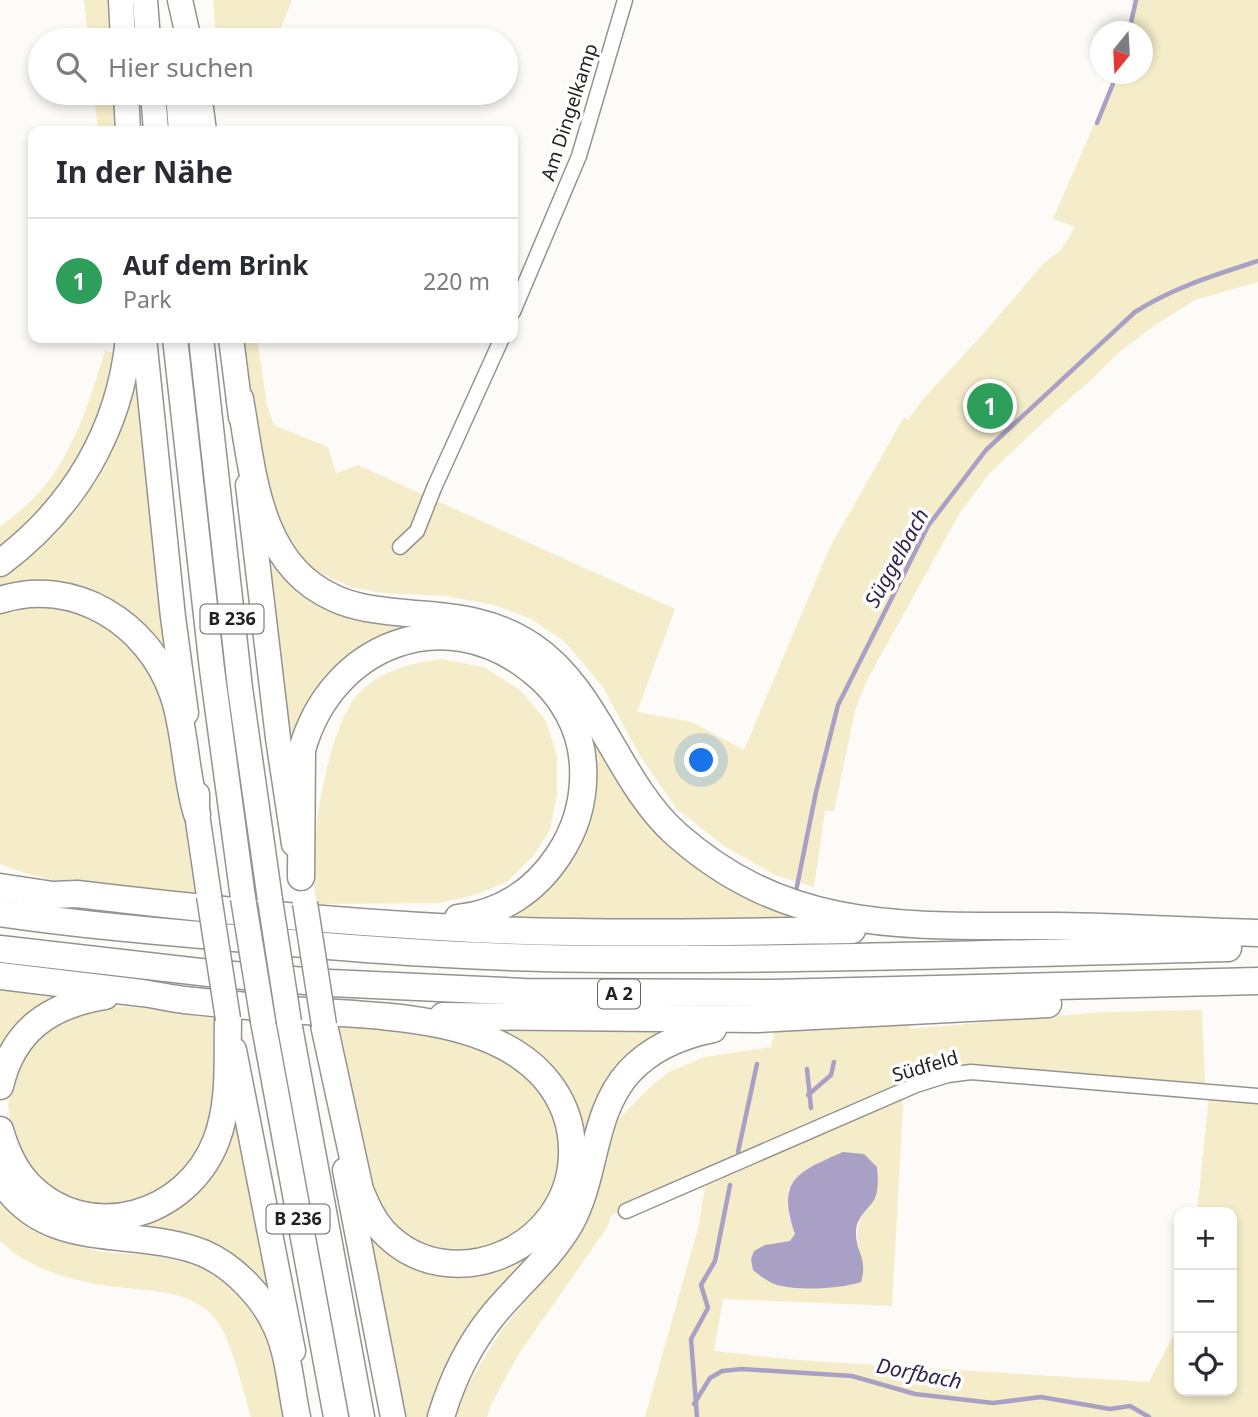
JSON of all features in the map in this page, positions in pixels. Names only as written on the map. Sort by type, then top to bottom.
[{"type":"highway","points":[[121,0],[122,28]]},
{"type":"highway","points":[[145,0],[147,28]]},
{"type":"highway","points":[[171,0],[173,28]]},
{"type":"highway","points":[[180,0],[186,28]]},
{"type":"highway","points":[[127,105],[128,126]]},
{"type":"highway","points":[[154,105],[156,126]]},
{"type":"highway","points":[[179,105],[181,126]]},
{"type":"highway","points":[[201,105],[203,126]]},
{"type":"highway","points":[[0,563],[42,528],[86,472],[102,441],[119,395],[128,343]]},
{"type":"highway","points":[[145,343],[173,618],[209,895],[228,1019],[306,1417]]},
{"type":"highway","name":"B 236","points":[[175,343],[212,669],[243,898],[336,1417]]},
{"type":"highway","name":"B 236","points":[[202,343],[238,674],[270,900],[289,1022],[362,1417]]},
{"type":"highway","points":[[233,343],[253,538],[292,838],[301,877],[337,1124],[393,1417]]},
{"type":"highway","points":[[240,399],[257,496],[266,524],[287,562],[310,583],[334,598],[361,607],[486,623],[531,645],[552,660],[567,677],[637,788],[672,830],[696,851],[748,884],[800,906],[853,919],[913,925],[1143,927],[1258,933]]},
{"type":"highway","points":[[0,600],[50,595],[80,600],[113,615],[142,640],[157,660],[174,695],[189,788],[197,814]]},
{"type":"highway","points":[[301,877],[302,750],[315,713],[342,677],[385,647],[408,639],[431,636],[459,636],[479,641],[515,657],[544,680],[565,706],[578,733],[584,782],[581,808],[573,833],[554,863],[537,883],[494,910],[471,916],[385,923]]},
{"type":"highway","points":[[0,873],[77,894],[229,912],[477,929],[614,932],[888,929],[913,925]]},
{"type":"highway","points":[[0,887],[53,895],[77,894]]},
{"type":"highway","name":"A 2","points":[[0,913],[71,923],[328,947],[452,955],[569,958],[883,957],[1258,947]]},
{"type":"highway","name":"A 2","points":[[0,949],[209,973],[330,983],[524,992],[773,993],[1249,982]]},
{"type":"highway","points":[[0,976],[180,1000],[379,1016],[757,1019],[1190,998],[1249,982]]},
{"type":"highway","points":[[0,1086],[11,1055],[25,1034],[41,1019],[61,1007],[106,996],[180,1000]]},
{"type":"highway","points":[[324,1025],[360,1190],[368,1211],[382,1231],[412,1253],[433,1261],[473,1264],[511,1252],[531,1239],[549,1220],[562,1199],[569,1176],[572,1146],[570,1127],[554,1091],[542,1075],[527,1062],[508,1049],[479,1036],[453,1028],[379,1016]]},
{"type":"highway","points":[[0,1130],[14,1166],[31,1187],[52,1202],[75,1213],[94,1217],[122,1217],[160,1205],[178,1194],[191,1181],[216,1141],[227,1086],[228,1019]]},
{"type":"highway","points":[[441,1417],[463,1360],[492,1316],[569,1225],[586,1188],[600,1127],[608,1106],[630,1071],[645,1057],[677,1039],[696,1032],[757,1019]]},
{"type":"highway","points":[[0,1178],[26,1206],[48,1222],[76,1232],[177,1246],[205,1254],[229,1268],[266,1308],[278,1329],[297,1417]]},
{"type":"street","name":"Am Dingelkamp","points":[[518,300],[579,156],[625,0]]},
{"type":"street","points":[[400,547],[417,531],[433,488],[500,343]]},
{"type":"street","name":"Südfeld","points":[[626,1211],[916,1085],[948,1075],[971,1072],[1258,1096]]},
{"type":"shaded area","points":[[84,0],[110,0],[111,28],[87,28]]},
{"type":"shaded area","points":[[213,0],[292,0],[281,28],[215,28]]},
{"type":"shaded area","points":[[1134,0],[1258,0],[1258,282],[1195,300],[1152,327],[1116,355],[990,473],[959,514],[866,682],[855,711],[834,811],[825,811],[814,887],[775,875],[724,846],[677,809],[640,756],[603,687],[565,642],[531,619],[494,605],[446,596],[383,593],[355,588],[323,575],[292,553],[263,490],[243,343],[258,343],[267,405],[274,425],[328,447],[336,473],[358,465],[675,609],[637,712],[692,722],[744,750],[829,549],[904,417],[908,420],[923,399],[1044,263],[1061,250],[1075,227],[1053,219],[1112,84],[1153,84],[1153,21],[1129,21]]},
{"type":"shaded area","points":[[95,105],[116,105],[117,126],[97,126]]},
{"type":"shaded area","points":[[105,351],[119,353],[107,397],[78,461],[51,500],[0,550],[0,527],[45,486],[68,451],[85,412]]},
{"type":"shaded area","points":[[134,361],[167,655],[128,615],[0,592],[0,573],[39,540]]},
{"type":"shaded area","points":[[265,549],[281,571],[300,590],[317,602],[336,610],[376,618],[468,627],[506,640],[532,654],[563,683],[588,720],[632,797],[668,839],[713,873],[738,887],[815,919],[497,919],[529,899],[556,875],[582,827],[587,808],[588,750],[569,702],[537,665],[494,640],[446,629],[396,635],[350,659],[312,702],[294,752],[291,752]]},
{"type":"shaded area","points":[[46,606],[74,611],[103,622],[145,659],[174,729],[198,900],[73,884],[0,864],[0,612],[19,607]]},
{"type":"shaded area","points":[[441,659],[484,667],[521,691],[546,721],[557,755],[557,796],[550,830],[533,856],[507,882],[471,896],[439,903],[316,904],[313,862],[318,817],[333,747],[349,707],[359,693],[387,673],[408,665]]},
{"type":"shaded area","points":[[0,986],[62,995],[0,1057]]},
{"type":"shaded area","points":[[117,1006],[212,1013],[216,1063],[212,1112],[205,1139],[176,1182],[152,1197],[102,1206],[76,1202],[40,1180],[23,1159],[11,1133],[8,1105],[12,1079],[35,1037],[81,1009]]},
{"type":"shaded area","points":[[1202,1010],[1205,1084],[969,1068],[901,1087],[903,1108],[892,1306],[723,1299],[714,1351],[797,1360],[1149,1382],[1174,1334],[1174,1396],[1237,1396],[1237,1207],[1198,1207],[1209,1096],[1258,1101],[1258,1417],[645,1417],[698,1228],[706,1182],[640,1201],[611,1216],[608,1226],[518,1355],[487,1417],[456,1417],[469,1383],[500,1332],[548,1273],[616,1122],[648,1089],[669,1072],[705,1057],[771,1047],[774,1032],[909,1023],[910,1029],[1102,1012]],"holes":[[[788,1188],[874,1199],[865,1210],[857,1234],[859,1248],[765,1245],[791,1241],[796,1234],[789,1217]]]},
{"type":"shaded area","points":[[334,1025],[430,1037],[478,1050],[518,1070],[534,1085],[553,1114],[562,1146],[558,1176],[552,1190],[536,1217],[525,1228],[495,1246],[453,1251],[418,1241],[388,1219],[373,1198]]},
{"type":"shaded area","points":[[481,1029],[674,1031],[658,1040],[583,1172],[435,1417],[405,1417],[369,1230],[404,1258],[537,1247],[580,1129]]},
{"type":"shaded area","points":[[235,1107],[269,1298],[157,1236],[31,1199],[149,1220]]},
{"type":"shaded area","points":[[843,1152],[864,1154],[877,1167],[876,1196],[856,1227],[863,1267],[861,1282],[808,1289],[786,1287],[767,1281],[753,1270],[751,1259],[754,1251],[765,1245],[790,1241],[795,1234],[788,1201],[795,1180],[813,1166]]},
{"type":"shaded area","points":[[0,1199],[24,1224],[59,1241],[101,1252],[153,1255],[200,1266],[236,1289],[262,1323],[286,1417],[251,1417],[228,1342],[217,1321],[207,1310],[195,1302],[167,1293],[108,1286],[36,1266],[0,1241]]},
{"type":"waterway","points":[[1131,21],[1136,0]]},
{"type":"waterway","points":[[1097,123],[1113,84]]},
{"type":"waterway","name":"Süggelbach","points":[[796,891],[816,792],[838,705],[928,526],[986,450],[1135,312],[1180,289],[1258,261]]},
{"type":"waterway","points":[[808,1095],[831,1075],[834,1062]]},
{"type":"waterway","name":"Süggelbach","points":[[738,1152],[757,1064]]},
{"type":"waterway","points":[[807,1069],[811,1108]]},
{"type":"waterway","name":"Süggelbach","points":[[697,1417],[691,1339],[708,1308],[701,1285],[715,1261],[730,1185]]},
{"type":"waterway","name":"Dorfbach","points":[[694,1404],[710,1378],[722,1371],[742,1369],[852,1376],[915,1394],[993,1403],[1041,1397],[1110,1409],[1130,1406],[1149,1417]]},
{"type":"place","name":"Auf dem Brink","points":[[990,406]]}]
